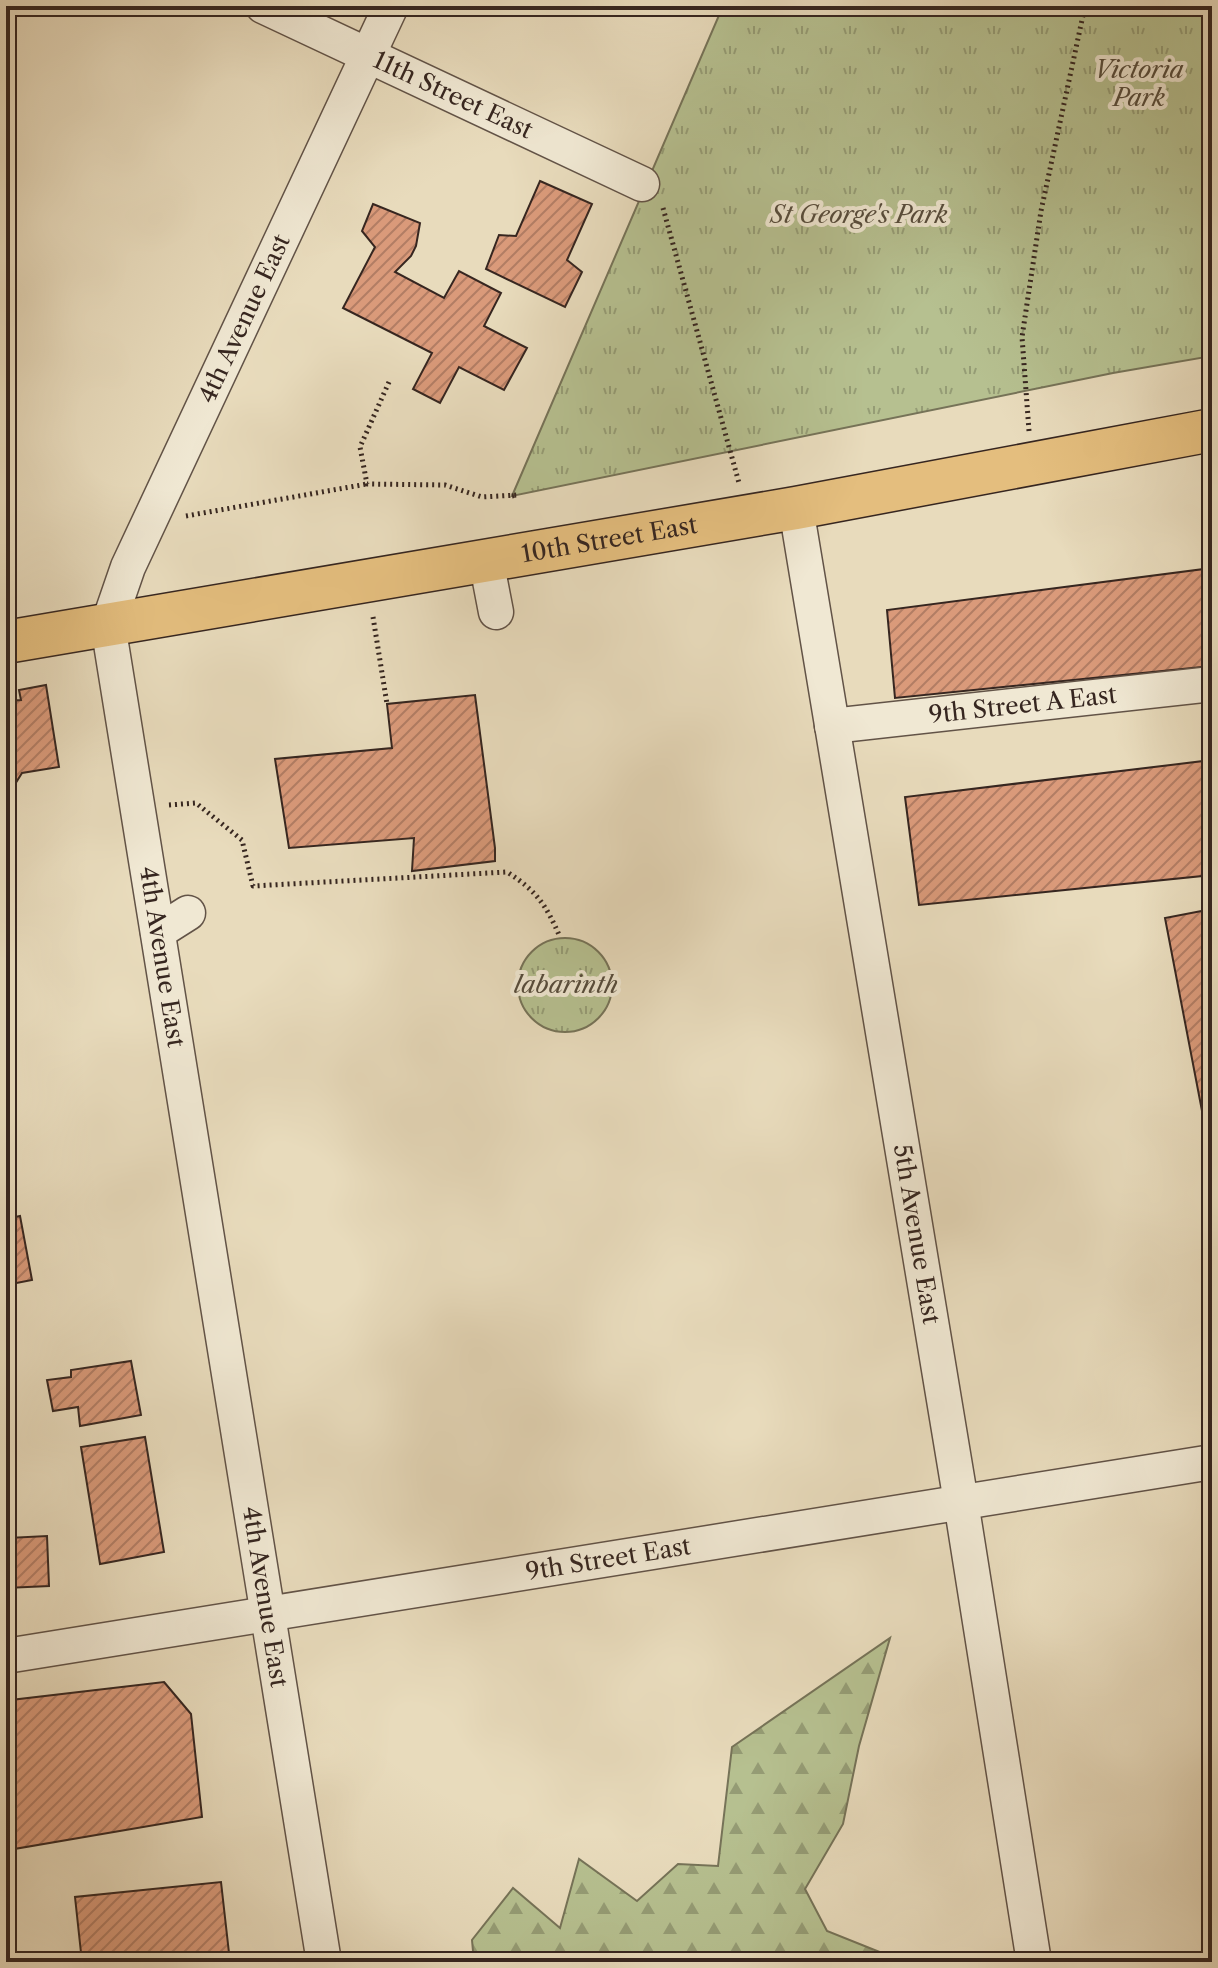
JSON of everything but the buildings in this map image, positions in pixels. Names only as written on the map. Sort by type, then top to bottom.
[{"type":"main road","name":"10th Street East","points":[[6,642],[796,508],[1212,430]]},
{"type":"street","name":"11th Street East","points":[[263,6],[642,184]]},
{"type":"street","name":"4th Avenue East","points":[[324,1962],[108,625],[128,567],[391,6]]},
{"type":"street","name":"5th Avenue East","points":[[796,508],[1034,1962]]},
{"type":"street","points":[[486,560],[496,612]]},
{"type":"street","name":"9th Street A East","points":[[832,726],[1212,684]]},
{"type":"street","points":[[158,932],[188,913]]},
{"type":"street","name":"9th Street East","points":[[6,1656],[1212,1462]]},
{"type":"path","points":[[1032,463],[1022,337],[1041,211],[1085,6]]},
{"type":"path","points":[[642,184],[661,198],[666,227],[739,484],[744,516]]},
{"type":"path","points":[[367,484],[360,447],[389,382]]},
{"type":"path","points":[[149,523],[367,484],[445,485],[482,497],[517,495],[512,496]]},
{"type":"path","points":[[366,580],[387,704]]},
{"type":"path","points":[[138,808],[196,803],[242,840],[253,886],[507,872],[531,887],[550,914],[560,937]]},
{"type":"green space","name":"St George's Park","points":[[723,6],[1212,6],[1212,356],[1113,373],[512,496]]},
{"type":"green space","name":"labarinth","points":[[565,938],[583,942],[598,952],[608,967],[612,985],[608,1003],[598,1018],[583,1028],[565,1032],[547,1028],[532,1018],[522,1003],[518,985],[522,967],[532,952],[547,942]]},
{"type":"green space","points":[[890,1638],[859,1746],[843,1824],[805,1889],[827,1931],[887,1955],[886,1962],[474,1962],[472,1940],[513,1888],[560,1928],[579,1859],[637,1901],[678,1864],[718,1866],[732,1747]]},
{"type":"park label","name":"Victoria Park","points":[[1139,84]]}]
